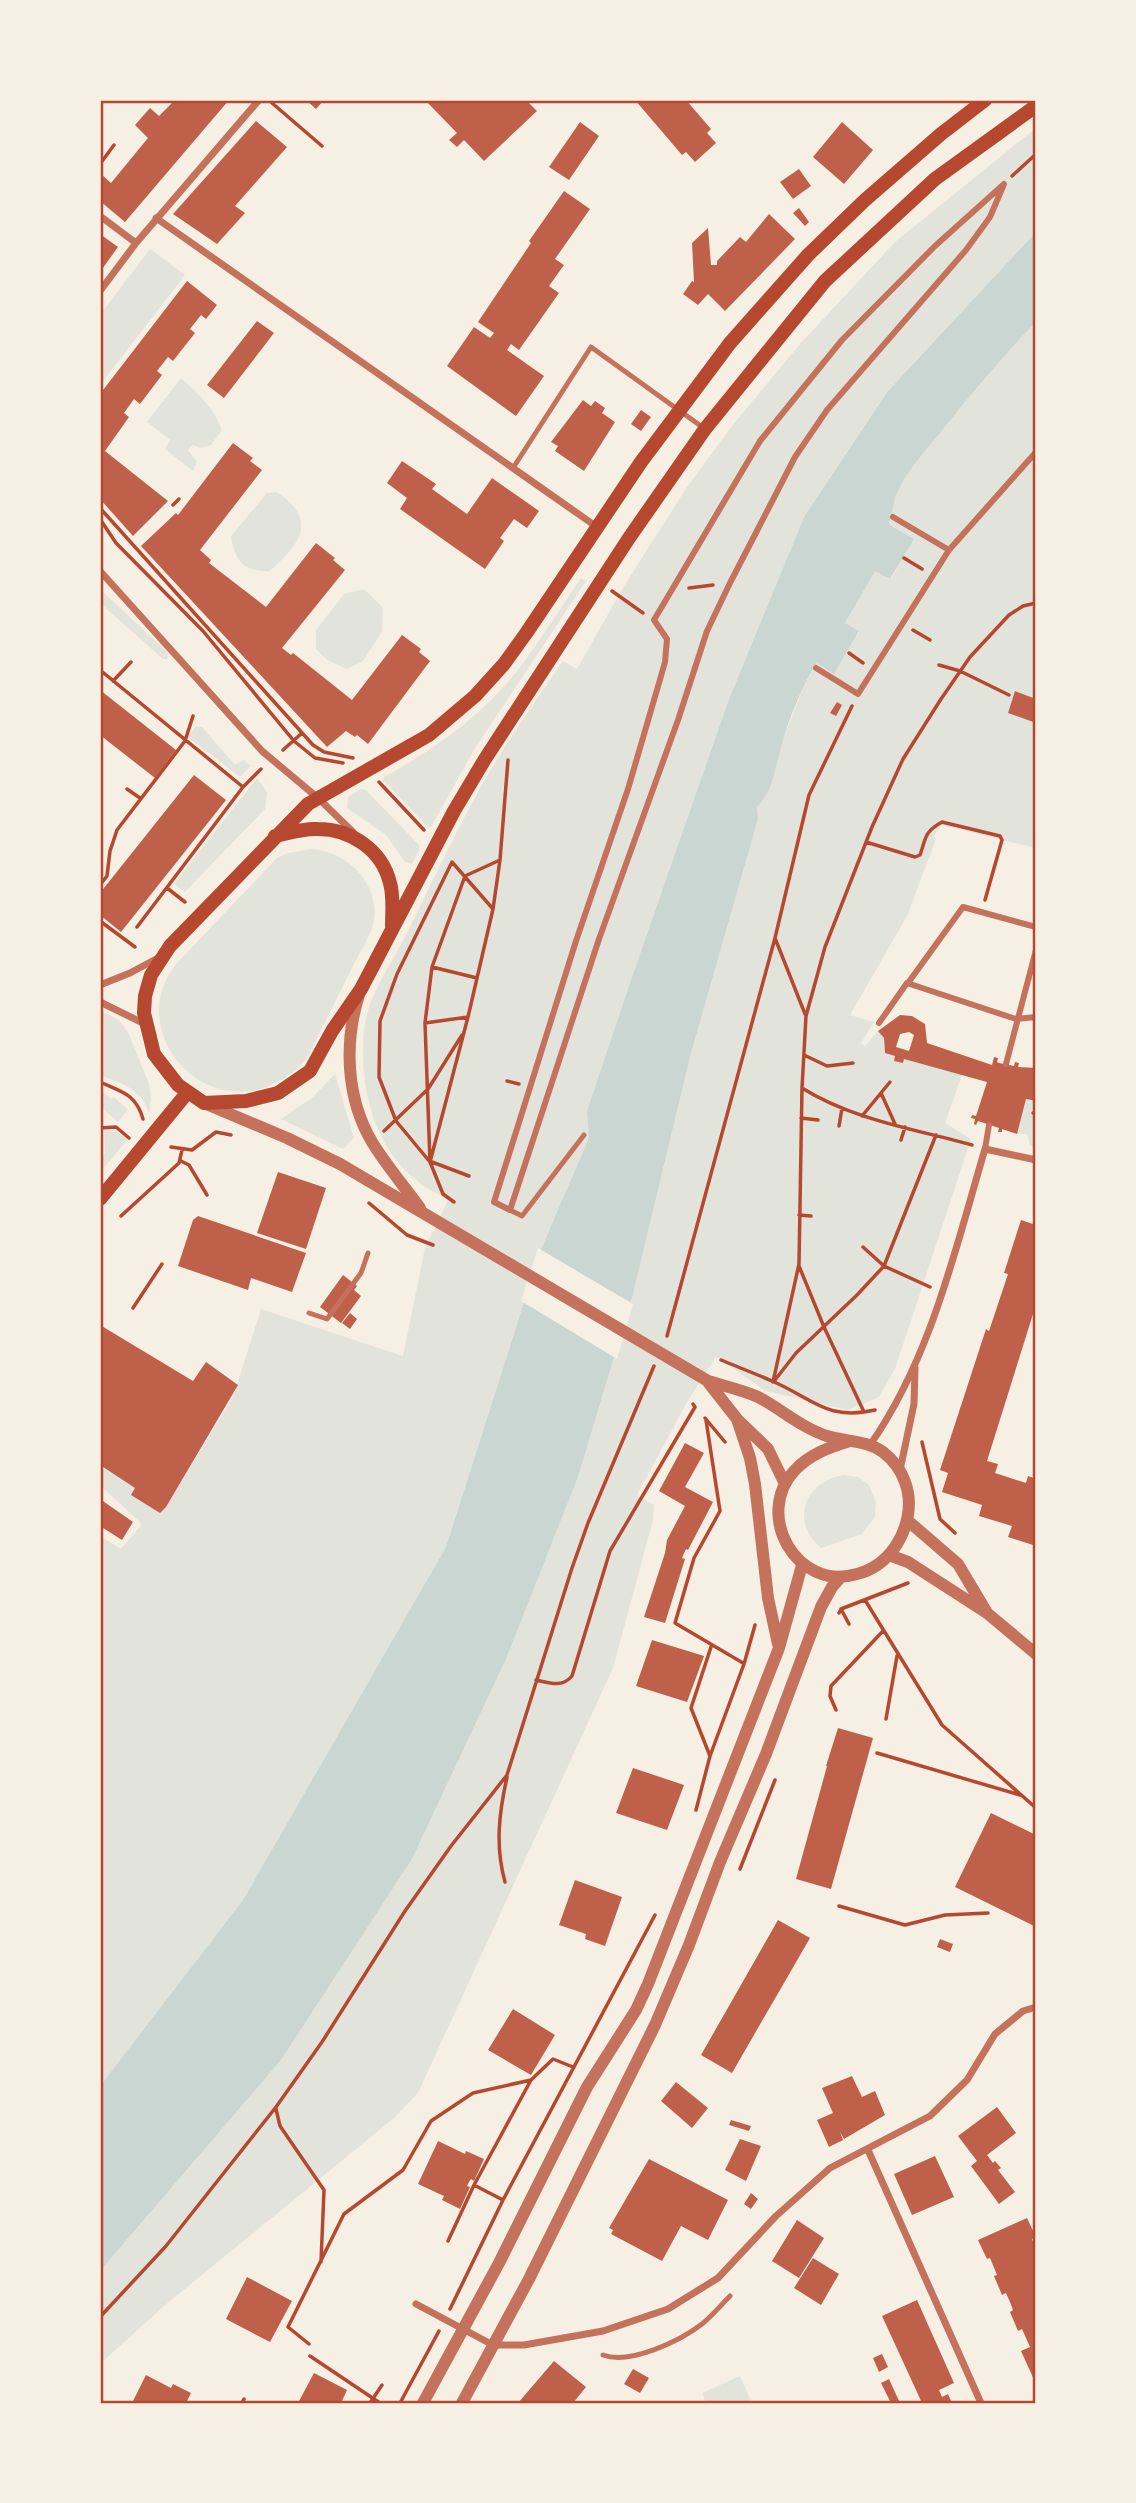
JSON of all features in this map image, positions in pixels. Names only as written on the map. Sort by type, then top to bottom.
[{"type":"main road","points":[[985,100],[891,176],[808,255],[730,343],[678,409],[527,632],[475,696],[429,735],[317,798],[275,836],[178,936],[151,975],[144,1004],[145,1025],[159,1062],[187,1093],[204,1103],[260,1099],[278,1093],[310,1071],[332,1031],[361,989],[485,759],[629,538],[705,429],[825,281],[935,179],[1036,106]]},
{"type":"main road","points":[[275,836],[318,829],[344,834],[363,843],[380,860],[390,882],[392,931]]},
{"type":"main road","points":[[100,1199],[187,1093]]},
{"type":"street","points":[[100,291],[156,218],[259,100]]},
{"type":"street","points":[[1004,184],[990,217],[966,250],[827,410],[795,457],[730,583],[707,631],[678,720],[598,939],[510,1210],[494,1202],[576,941],[628,789],[665,662],[667,639],[654,620],[760,441],[842,340],[935,246],[1004,184]]},
{"type":"street","points":[[100,216],[136,243]]},
{"type":"street","points":[[156,218],[597,527]]},
{"type":"street","points":[[816,668],[858,694],[949,550],[1036,452]]},
{"type":"street","points":[[893,517],[949,550]]},
{"type":"street","points":[[100,571],[262,751],[317,798],[363,843]]},
{"type":"street","points":[[879,1023],[962,907],[1036,927]]},
{"type":"street","points":[[1006,1064],[1036,950]]},
{"type":"street","points":[[100,985],[130,974],[162,956]]},
{"type":"street","points":[[908,983],[1016,1018],[1036,1017]]},
{"type":"street","points":[[361,989],[352,1020],[349,1056],[356,1099],[370,1139],[422,1211]]},
{"type":"street","points":[[100,1002],[145,1025]]},
{"type":"street","points":[[204,1103],[310,1149],[443,1223],[708,1381],[757,1397],[828,1437],[850,1441],[870,1445],[882,1452],[900,1471],[908,1495],[907,1520],[903,1533],[889,1555],[862,1573],[840,1578],[821,1574],[803,1564],[787,1545],[779,1525],[779,1510],[785,1484],[793,1472],[814,1454],[850,1441]]},
{"type":"street","points":[[870,1445],[915,1368],[942,1291],[985,1149],[989,1125]]},
{"type":"street","points":[[985,1149],[1036,1160]]},
{"type":"street","points":[[900,1471],[914,1404],[915,1368]]},
{"type":"street","points":[[708,1381],[737,1419],[768,1449],[785,1484]]},
{"type":"street","points":[[737,1419],[750,1458],[755,1484],[768,1598],[779,1648]]},
{"type":"street","points":[[907,1520],[958,1564],[987,1613]]},
{"type":"street","points":[[889,1555],[908,1562],[987,1613],[1036,1654]]},
{"type":"street","points":[[423,2403],[499,2263],[587,2087],[636,2010],[648,1984],[779,1648],[803,1564]]},
{"type":"street","points":[[462,2403],[535,2267],[654,2025],[766,1754],[821,1607],[840,1578]]},
{"type":"street","points":[[416,2304],[493,2345],[524,2345],[603,2331],[668,2309],[718,2278],[776,2216],[830,2168],[930,2116],[967,2080],[995,2034],[1023,2011],[1036,2007]]},
{"type":"street","points":[[868,2150],[981,2403]]},
{"type":"lane","points":[[513,468],[591,347],[705,429]]},
{"type":"lane","points":[[510,1210],[522,1216],[584,1135]]},
{"type":"lane","points":[[309,1313],[327,1319],[361,1273],[368,1253]]},
{"type":"lane","points":[[603,2355],[624,2358],[657,2348],[692,2330],[730,2296]]},
{"type":"path","points":[[268,100],[322,146]]},
{"type":"path","points":[[100,164],[114,145]]},
{"type":"path","points":[[1004,184],[1036,154]]},
{"type":"path","points":[[173,505],[178,499]]},
{"type":"path","points":[[100,508],[319,750],[357,759]]},
{"type":"path","points":[[100,519],[116,543],[203,631],[294,741],[315,758],[346,764]]},
{"type":"path","points":[[126,552],[137,541]]},
{"type":"path","points":[[904,558],[933,575]]},
{"type":"path","points":[[670,591],[730,583]]},
{"type":"path","points":[[613,592],[654,620]]},
{"type":"path","points":[[773,1382],[799,1264],[801,1118],[806,1016],[825,947],[866,842],[903,760],[970,657],[1009,615],[1023,606],[1036,603]]},
{"type":"path","points":[[113,681],[131,662]]},
{"type":"path","points":[[939,665],[960,671],[1009,695]]},
{"type":"path","points":[[100,670],[243,787]]},
{"type":"path","points":[[663,1344],[669,1331],[775,938],[809,795],[851,708]]},
{"type":"path","points":[[100,885],[107,876],[110,851],[117,830],[185,741],[193,716]]},
{"type":"path","points":[[137,927],[243,787],[302,733]]},
{"type":"path","points":[[430,1162],[493,909],[508,760]]},
{"type":"path","points":[[368,771],[437,844]]},
{"type":"path","points":[[127,789],[141,799]]},
{"type":"path","points":[[866,842],[915,857],[920,855],[922,841],[932,827],[942,822],[1000,836],[1002,840],[982,912]]},
{"type":"path","points":[[430,1162],[425,1023],[432,967],[465,876],[500,860]]},
{"type":"path","points":[[454,1202],[443,1194],[430,1162],[396,1121],[379,1077],[380,1021],[397,974],[452,862],[493,909]]},
{"type":"path","points":[[167,888],[185,902]]},
{"type":"path","points":[[100,921],[135,947]]},
{"type":"path","points":[[775,938],[806,1016]]},
{"type":"path","points":[[432,967],[477,978]]},
{"type":"path","points":[[425,1023],[468,1017]]},
{"type":"path","points":[[370,1139],[380,1135],[428,1089],[465,1030]]},
{"type":"path","points":[[804,1055],[827,1066],[853,1063]]},
{"type":"path","points":[[100,1082],[131,1096],[140,1107],[144,1122]]},
{"type":"path","points":[[862,1116],[890,1082]]},
{"type":"path","points":[[802,1088],[822,1101],[862,1116],[985,1149]]},
{"type":"path","points":[[881,1093],[895,1124]]},
{"type":"path","points":[[839,1126],[842,1108]]},
{"type":"path","points":[[801,1118],[818,1120]]},
{"type":"path","points":[[100,1128],[116,1127],[130,1140]]},
{"type":"path","points":[[901,1140],[905,1127]]},
{"type":"path","points":[[171,1147],[192,1150],[216,1132],[240,1138]]},
{"type":"path","points":[[773,1382],[796,1353],[884,1266],[936,1135]]},
{"type":"path","points":[[121,1216],[181,1161],[182,1150]]},
{"type":"path","points":[[181,1161],[189,1165],[207,1195]]},
{"type":"path","points":[[430,1162],[469,1176]]},
{"type":"path","points":[[359,1196],[407,1235],[433,1245]]},
{"type":"path","points":[[799,1215],[811,1216]]},
{"type":"path","points":[[863,1247],[884,1266],[915,1281]]},
{"type":"path","points":[[132,1308],[162,1264]]},
{"type":"path","points":[[799,1264],[824,1327],[864,1412]]},
{"type":"path","points":[[505,1882],[498,1843],[499,1818],[507,1775],[588,1523],[658,1357]]},
{"type":"path","points":[[721,1360],[773,1382],[825,1410],[855,1415],[878,1409],[889,1415]]},
{"type":"path","points":[[536,1680],[558,1684],[568,1681],[572,1676],[610,1551],[694,1406]]},
{"type":"path","points":[[729,1448],[721,1434],[705,1418],[720,1511],[694,1558],[675,1623],[711,1647],[744,1664]]},
{"type":"path","points":[[911,1422],[922,1424],[922,1444],[940,1519],[955,1533]]},
{"type":"path","points":[[849,1623],[840,1611],[919,1579]]},
{"type":"path","points":[[865,1600],[942,1725],[1036,1808]]},
{"type":"path","points":[[693,1819],[710,1756],[744,1664],[755,1626],[754,1615]]},
{"type":"path","points":[[836,1710],[830,1696],[831,1686],[883,1631]]},
{"type":"path","points":[[710,1756],[691,1708],[711,1647]]},
{"type":"path","points":[[886,1719],[897,1654]]},
{"type":"path","points":[[877,1754],[1021,1795]]},
{"type":"path","points":[[100,2317],[166,2246],[276,2107],[322,2042],[405,1911],[451,1846],[507,1775]]},
{"type":"path","points":[[839,1906],[905,1925],[945,1915],[988,1913]]},
{"type":"path","points":[[400,2403],[446,2318],[503,2200],[659,1907]]},
{"type":"path","points":[[447,2241],[531,2080],[553,2059],[573,2067]]},
{"type":"path","points":[[309,2344],[288,2327],[344,2214],[403,2170],[431,2121],[473,2093],[531,2080]]},
{"type":"path","points":[[276,2107],[280,2126],[324,2190],[321,2263]]},
{"type":"path","points":[[474,2186],[503,2200]]},
{"type":"path","points":[[310,2356],[371,2401],[380,2403]]},
{"type":"path","points":[[371,2401],[382,2385]]},
{"type":"shaded area","points":[[1036,128],[1036,232],[888,391],[804,517],[729,699],[587,1111],[589,1138],[541,1249],[446,1547],[243,1900],[100,2086],[100,1536],[121,1549],[142,1524],[100,1485],[100,1466],[166,1507],[233,1397],[261,1309],[403,1356],[425,1248],[448,1200],[423,1185],[404,1169],[380,1134],[367,1094],[364,1030],[375,993],[461,823],[485,779],[563,661],[577,669],[624,586],[685,490],[731,427],[800,344],[895,242]]},
{"type":"shaded area","points":[[1036,232],[1036,322],[975,390],[902,483],[896,494],[889,521],[890,525],[914,539],[890,579],[875,571],[845,623],[859,631],[834,674],[817,663],[790,720],[771,785],[757,807],[758,819],[690,1057],[633,1294],[578,1477],[506,1659],[412,1859],[281,2060],[100,2271],[100,2086],[243,1900],[446,1547],[541,1249],[589,1138],[587,1111],[629,986],[729,699],[804,517],[888,391]]},
{"type":"shaded area","points":[[150,249],[185,275],[100,385],[100,315]]},
{"type":"shaded area","points":[[1036,322],[1036,848],[941,825],[934,836],[936,839],[907,916],[850,1015],[874,1022],[861,1043],[865,1046],[878,1031],[884,1038],[885,1053],[895,1056],[894,1061],[903,1063],[904,1059],[962,1075],[945,1123],[971,1139],[895,1369],[879,1397],[848,1410],[766,1391],[716,1357],[687,1402],[637,1495],[654,1505],[653,1520],[613,1668],[418,2093],[394,2118],[164,2306],[100,2364],[100,2271],[281,2060],[412,1859],[506,1659],[578,1477],[633,1294],[690,1057],[758,819],[757,807],[803,688],[817,663],[834,673],[859,632],[845,623],[875,570],[891,579],[914,539],[890,525],[888,521],[896,494],[907,476],[974,390]]},
{"type":"shaded area","points":[[181,378],[205,401],[222,430],[211,445],[200,448],[193,445],[188,450],[197,462],[193,471],[165,449],[170,440],[147,422]]},
{"type":"shaded area","points":[[277,492],[298,513],[300,532],[290,551],[270,571],[253,570],[238,559],[231,536],[267,493]]},
{"type":"shaded area","points":[[581,578],[586,581],[474,750],[431,827],[428,827],[383,780],[384,777],[456,731],[503,688]]},
{"type":"shaded area","points":[[100,589],[168,653],[167,659],[163,659],[100,603]]},
{"type":"shaded area","points":[[364,589],[383,608],[382,632],[362,662],[346,669],[326,659],[316,649],[316,630],[344,594]]},
{"type":"shaded area","points":[[196,726],[202,727],[235,765],[244,760],[251,766],[240,777],[188,737]]},
{"type":"shaded area","points":[[257,778],[267,792],[265,809],[185,892],[174,884]]},
{"type":"shaded area","points":[[361,789],[366,790],[419,845],[412,864],[405,862],[386,835],[347,808],[348,797]]},
{"type":"shaded area","points":[[310,849],[337,856],[359,873],[373,897],[375,911],[371,930],[306,1060],[274,1084],[242,1092],[213,1087],[188,1072],[169,1049],[160,1021],[162,992],[177,963],[277,858]]},
{"type":"shaded area","points":[[100,1010],[119,1020],[129,1034],[149,1084],[149,1113],[136,1093],[123,1084],[100,1075]]},
{"type":"shaded area","points":[[335,1074],[354,1138],[343,1149],[281,1119],[313,1097]]},
{"type":"shaded area","points":[[104,1093],[111,1099],[114,1097],[128,1110],[118,1122],[100,1106],[100,1098]]},
{"type":"shaded area","points":[[1026,1099],[1036,1101],[1036,1147],[1030,1146],[1027,1134],[1017,1134]]},
{"type":"shaded area","points":[[104,1130],[115,1130],[127,1140],[100,1173],[100,1160],[105,1153]]},
{"type":"shaded area","points":[[843,1475],[858,1477],[869,1485],[876,1503],[875,1517],[862,1534],[821,1548],[806,1526],[806,1504],[819,1486]]},
{"type":"shaded area","points":[[740,2376],[752,2403],[706,2403],[702,2393]]},
{"type":"pier","points":[[538,1248],[633,1304],[617,1359],[521,1301]]},
{"type":"building","points":[[175,100],[229,100],[125,222],[100,201],[100,173],[111,183],[148,138],[135,125],[150,108],[159,116]]},
{"type":"building","points":[[306,100],[324,100],[316,109]]},
{"type":"building","points":[[425,100],[526,100],[537,111],[484,161],[464,140],[457,147],[449,140],[457,133]]},
{"type":"building","points":[[635,100],[686,100],[711,129],[707,133],[716,143],[695,162],[686,152],[682,155]]},
{"type":"building","points":[[256,121],[287,147],[235,206],[245,213],[217,244],[173,214]]},
{"type":"building","points":[[580,122],[599,136],[569,180],[549,167]]},
{"type":"building","points":[[842,122],[873,150],[844,184],[813,157]]},
{"type":"building","points":[[799,169],[811,186],[793,199],[780,182]]},
{"type":"building","points":[[564,191],[590,209],[555,259],[564,265],[549,286],[559,293],[519,350],[511,344],[507,350],[544,376],[516,416],[447,366],[474,327],[490,338],[494,333],[478,322]]},
{"type":"building","points":[[799,208],[809,222],[805,226],[793,213]]},
{"type":"building","points":[[769,214],[795,239],[725,311],[708,294],[698,305],[683,294],[692,281],[694,282],[692,243],[708,228],[711,265],[717,265],[717,261],[740,237],[746,242]]},
{"type":"building","points":[[100,234],[118,247],[100,272]]},
{"type":"building","points":[[187,281],[217,305],[206,319],[201,315],[190,329],[195,333],[173,361],[168,357],[157,371],[162,375],[140,404],[134,399],[124,413],[129,417],[105,451],[168,501],[133,536],[100,499],[100,394]]},
{"type":"building","points":[[257,321],[274,333],[224,398],[207,385]]},
{"type":"building","points":[[583,400],[591,406],[595,401],[605,408],[602,413],[615,422],[584,471],[555,451],[558,446],[551,442]]},
{"type":"building","points":[[641,410],[651,417],[641,431],[631,424]]},
{"type":"building","points":[[233,443],[253,458],[250,461],[262,470],[200,550],[211,560],[209,563],[266,607],[316,543],[345,570],[282,648],[291,655],[293,653],[352,700],[402,635],[421,649],[419,652],[430,661],[368,744],[357,735],[355,737],[346,731],[327,747],[141,546],[176,513],[178,515]]},
{"type":"building","points":[[402,461],[436,484],[432,489],[467,514],[492,478],[539,511],[527,528],[514,519],[500,538],[504,541],[485,569],[400,509],[407,498],[387,483]]},
{"type":"building","points":[[100,690],[176,750],[155,778],[100,735]]},
{"type":"building","points":[[1015,691],[1036,699],[1036,723],[1008,713]]},
{"type":"building","points":[[837,702],[842,705],[836,716],[830,713]]},
{"type":"building","points":[[194,775],[226,800],[121,932],[100,915],[100,893]]},
{"type":"building","points":[[900,1015],[912,1016],[925,1024],[927,1043],[992,1065],[994,1057],[998,1058],[999,1063],[1014,1066],[1015,1062],[1019,1063],[1018,1067],[1036,1068],[1036,1101],[1026,1099],[1017,1134],[1002,1129],[1002,1132],[998,1132],[999,1128],[978,1121],[974,1124],[975,1119],[971,1118],[972,1115],[976,1116],[987,1082],[904,1059],[903,1063],[894,1061],[895,1056],[885,1053],[884,1038],[878,1031]],"holes":[[[909,1032],[914,1035],[909,1051],[896,1047],[900,1034]]]},
{"type":"building","points":[[278,1172],[326,1188],[306,1249],[257,1233]]},
{"type":"building","points":[[198,1216],[306,1253],[292,1292],[251,1278],[248,1290],[178,1266],[193,1220]]},
{"type":"building","points":[[1036,1217],[1036,1314],[1033,1314],[987,1461],[998,1464],[995,1473],[1026,1483],[1028,1476],[1036,1479],[1036,1546],[1008,1537],[1012,1526],[979,1516],[982,1505],[942,1492],[948,1473],[940,1470],[986,1329],[989,1331],[1008,1274],[1004,1273],[1021,1220],[1033,1224]]},
{"type":"building","points":[[343,1275],[357,1286],[354,1290],[361,1296],[341,1323],[320,1307]]},
{"type":"building","points":[[350,1313],[357,1319],[350,1329],[342,1323]]},
{"type":"building","points":[[100,1325],[193,1381],[206,1362],[238,1385],[160,1513],[131,1495],[135,1488],[100,1465]]},
{"type":"building","points":[[685,1443],[704,1453],[685,1487],[713,1502],[682,1558],[685,1559],[665,1623],[644,1617],[667,1540],[685,1506],[659,1491]]},
{"type":"building","points":[[100,1499],[133,1522],[122,1540],[100,1526]]},
{"type":"building","points":[[652,1640],[704,1656],[687,1702],[636,1686]]},
{"type":"building","points":[[838,1728],[873,1738],[831,1889],[796,1879]]},
{"type":"building","points":[[633,1768],[684,1785],[667,1830],[616,1813]]},
{"type":"building","points":[[991,1813],[1036,1835],[1036,1927],[955,1887]]},
{"type":"building","points":[[575,1880],[622,1897],[605,1946],[585,1939],[586,1934],[559,1925]]},
{"type":"building","points":[[778,1920],[810,1938],[732,2073],[701,2055]]},
{"type":"building","points":[[940,1939],[953,1944],[950,1952],[937,1947]]},
{"type":"building","points":[[513,2009],[555,2035],[531,2075],[488,2050]]},
{"type":"building","points":[[852,2076],[862,2097],[875,2091],[885,2115],[844,2139],[840,2132],[843,2140],[829,2147],[817,2120],[833,2113],[822,2088]]},
{"type":"building","points":[[676,2082],[708,2108],[692,2128],[661,2101]]},
{"type":"building","points":[[997,2107],[1016,2133],[987,2155],[1001,2168],[998,2170],[1015,2192],[999,2204],[971,2166],[977,2161],[958,2136]]},
{"type":"building","points":[[731,2120],[751,2126],[749,2131],[729,2125]]},
{"type":"building","points":[[740,2139],[761,2146],[746,2181],[725,2170]]},
{"type":"building","points":[[438,2141],[465,2154],[466,2151],[484,2159],[474,2181],[471,2179],[467,2186],[470,2187],[460,2209],[442,2200],[444,2196],[418,2184]]},
{"type":"building","points":[[935,2156],[954,2197],[912,2215],[894,2174]]},
{"type":"building","points":[[649,2159],[728,2200],[708,2240],[681,2226],[662,2261],[611,2234],[613,2230],[609,2228]]},
{"type":"building","points":[[751,2193],[758,2199],[751,2209],[744,2204]]},
{"type":"building","points":[[1027,2218],[1036,2237],[1032,2239],[1036,2249],[1036,2384],[1021,2351],[1030,2347],[1022,2329],[1018,2331],[1010,2312],[1013,2310],[1010,2302],[1006,2293],[1002,2295],[990,2258],[987,2259],[978,2240]]},
{"type":"building","points":[[797,2220],[824,2238],[799,2278],[772,2261]]},
{"type":"building","points":[[813,2258],[839,2274],[821,2305],[794,2288]]},
{"type":"building","points":[[247,2277],[292,2301],[270,2342],[226,2319]]},
{"type":"building","points":[[917,2300],[954,2383],[939,2390],[942,2397],[948,2394],[952,2403],[922,2403],[882,2316]]},
{"type":"building","points":[[882,2354],[888,2367],[879,2372],[873,2358]]},
{"type":"building","points":[[554,2361],[586,2387],[573,2403],[518,2403]]},
{"type":"building","points":[[633,2369],[649,2378],[640,2393],[624,2384]]},
{"type":"building","points":[[314,2373],[347,2390],[341,2403],[298,2403]]},
{"type":"building","points":[[146,2375],[171,2388],[173,2384],[191,2393],[186,2403],[132,2403]]},
{"type":"building","points":[[889,2379],[900,2403],[891,2403],[881,2383]]}]
